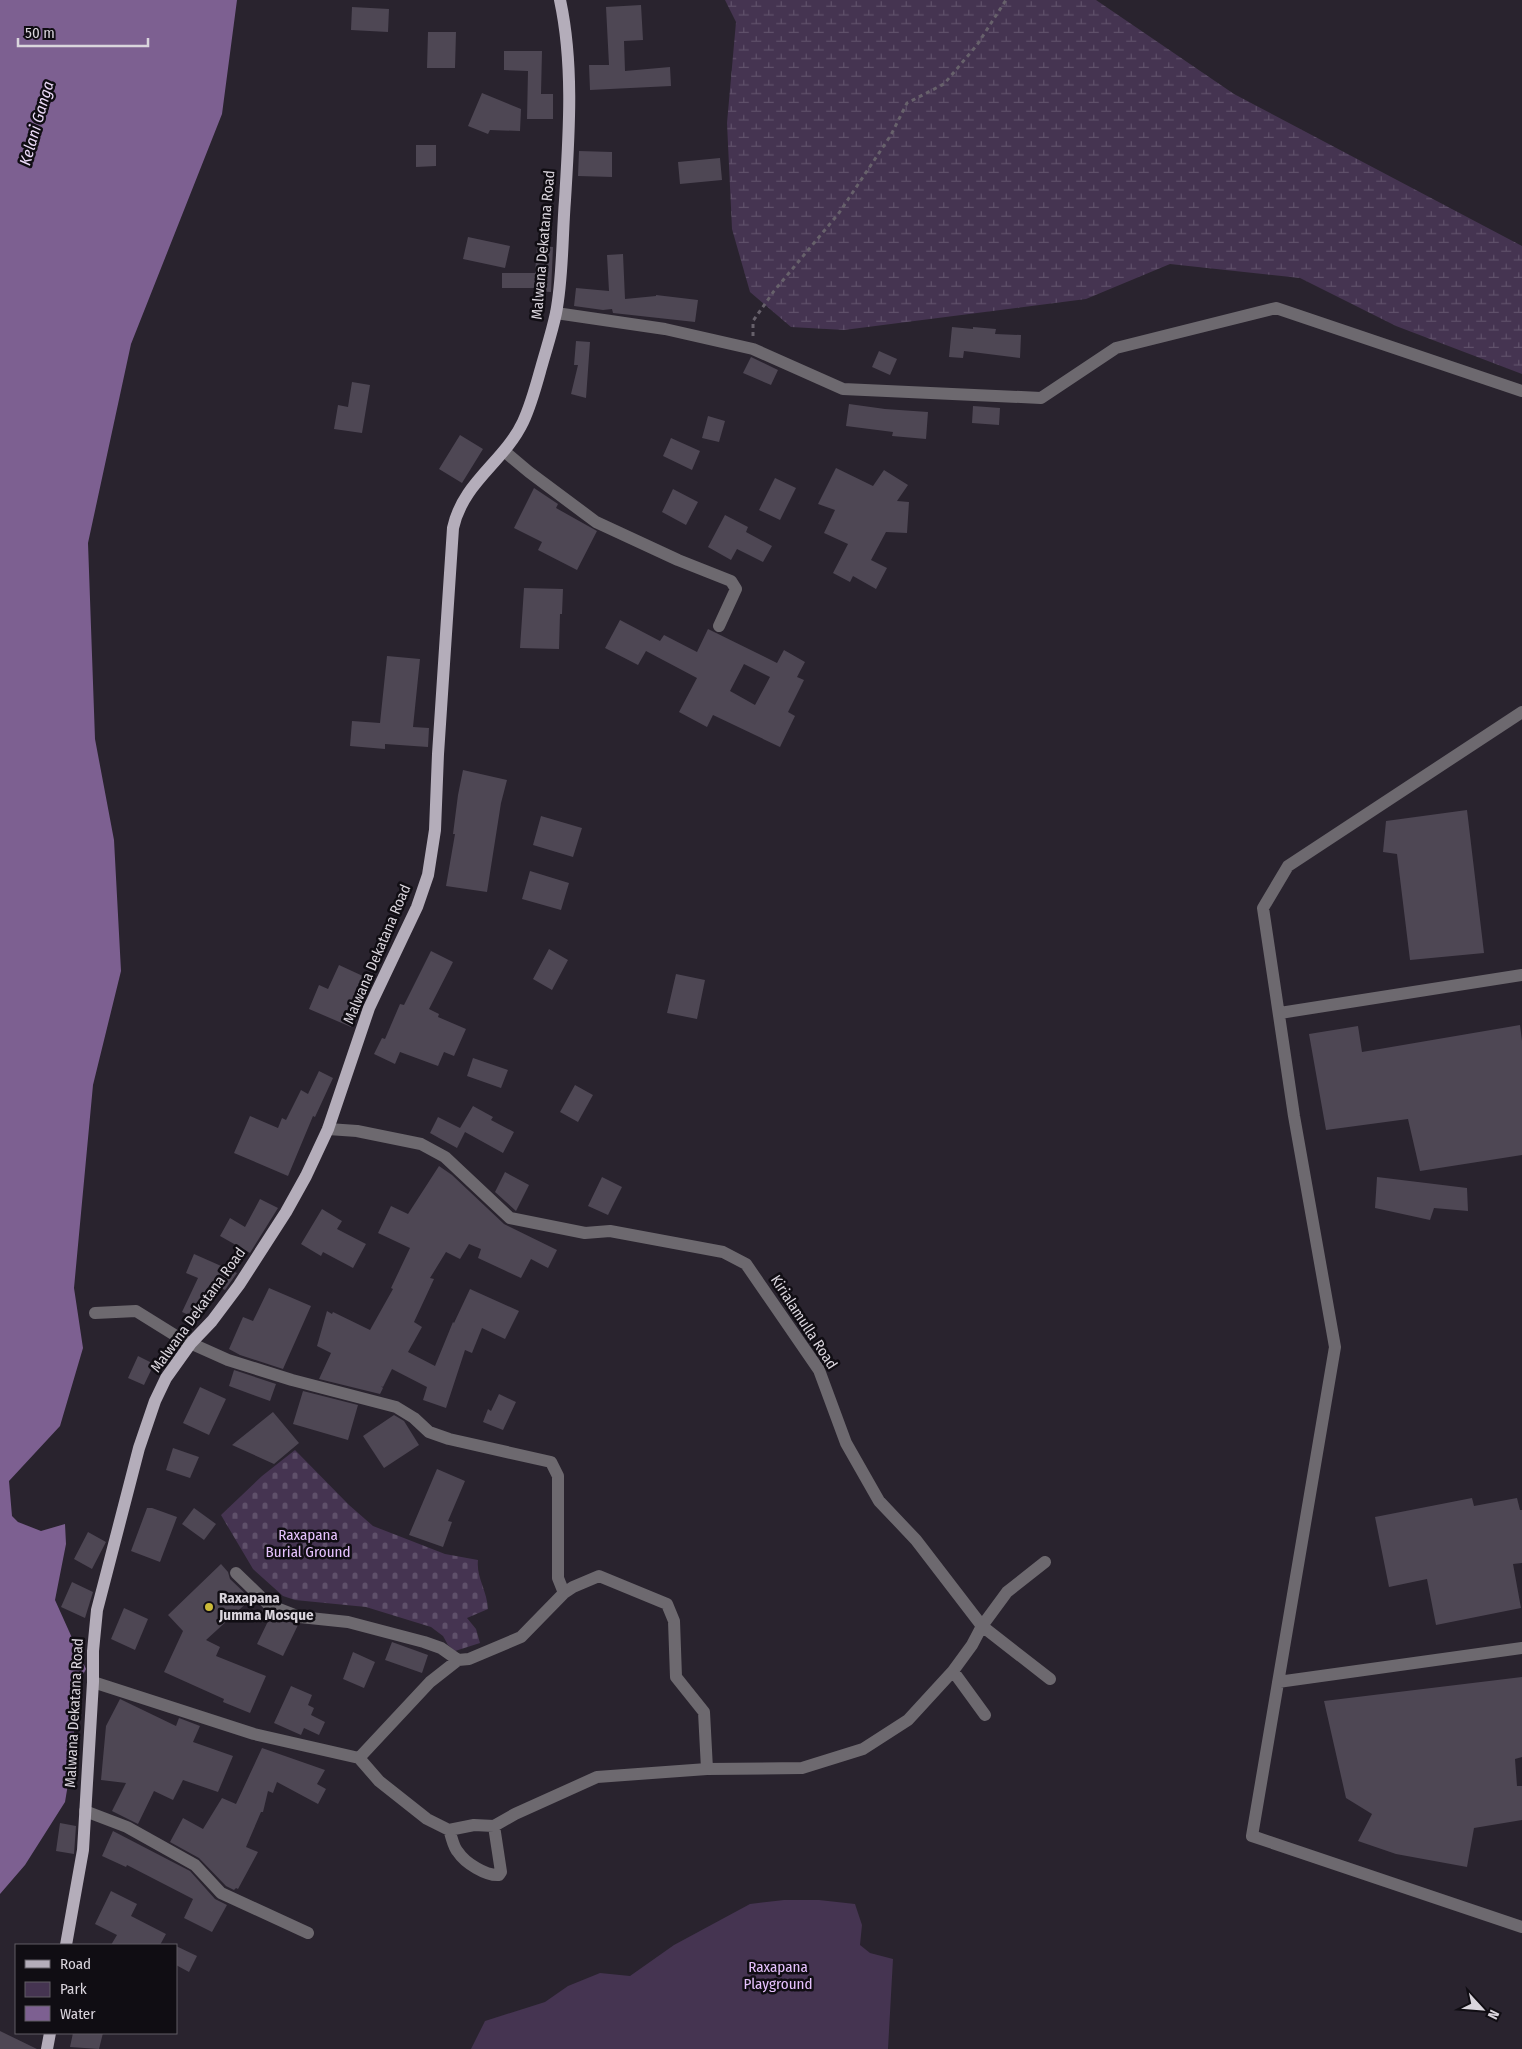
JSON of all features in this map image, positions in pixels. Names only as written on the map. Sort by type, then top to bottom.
[{"type":"main road","name":"Malwana Dekatana Road","points":[[66,1944],[83,1850],[93,1682],[93,1651],[97,1610],[139,1448],[155,1401],[166,1378],[191,1343],[212,1321],[239,1285],[281,1220],[306,1176],[328,1129],[369,1008],[417,907],[428,875],[434,830],[453,528],[460,505],[470,490],[504,451],[523,423],[536,385],[556,313],[568,146],[568,58],[565,23],[560,0]]},
{"type":"main road","points":[[47,2049],[50,2034]]},
{"type":"street","points":[[556,313],[665,329],[753,349],[843,388],[1041,398],[1116,348],[1276,308],[1522,391]]},
{"type":"street","points":[[504,451],[596,522],[678,560],[731,580],[736,589],[719,626]]},
{"type":"street","points":[[1522,712],[1288,866],[1263,908],[1294,1116],[1335,1347],[1252,1836],[1522,1926]]},
{"type":"street","points":[[1280,1013],[1522,975]]},
{"type":"street","name":"Kirialamulla Road","points":[[328,1129],[357,1131],[422,1144],[445,1158],[510,1218],[585,1233],[610,1231],[724,1252],[746,1264],[819,1370],[846,1443],[879,1501],[916,1540],[982,1626],[1050,1679]]},
{"type":"street","points":[[95,1313],[136,1311],[181,1339],[228,1360],[292,1380],[396,1407],[414,1418],[429,1432],[449,1440],[550,1462],[558,1476],[558,1578],[564,1593]]},
{"type":"street","points":[[93,1682],[254,1734],[359,1758],[386,1787],[427,1819],[449,1830],[474,1825],[494,1826],[596,1777],[707,1768],[802,1768],[864,1749],[908,1720],[953,1671],[1007,1592],[1045,1562]]},
{"type":"street","points":[[236,1573],[269,1605],[300,1617],[348,1622],[424,1642],[441,1648],[458,1660]]},
{"type":"street","points":[[359,1758],[430,1682],[458,1660],[469,1659],[521,1636],[564,1593],[599,1576],[667,1604],[674,1621],[676,1677],[704,1712],[707,1768]]},
{"type":"street","points":[[1278,1682],[1522,1648]]},
{"type":"street","points":[[953,1671],[985,1715]]},
{"type":"street","points":[[85,1811],[127,1828],[195,1865],[221,1893],[308,1933]]},
{"type":"street","points":[[449,1830],[457,1852],[472,1865],[493,1876],[499,1875],[501,1872],[494,1826]]},
{"type":"path","points":[[753,349],[753,321],[774,291],[839,213],[891,135],[906,103],[944,84],[977,45],[1006,0]]},
{"type":"green space","points":[[725,0],[1096,0],[1234,94],[1522,246],[1522,374],[1396,326],[1300,278],[1170,264],[1086,299],[844,330],[791,327],[750,292],[732,229],[727,123],[736,22]]},
{"type":"green space","name":"Raxapana Burial Ground","points":[[295,1450],[349,1505],[373,1526],[445,1554],[478,1560],[488,1609],[467,1618],[476,1629],[480,1643],[455,1651],[448,1645],[443,1636],[431,1627],[366,1607],[295,1600],[283,1596],[253,1569],[221,1515],[262,1476]]},
{"type":"green space","name":"Raxapana Playground","points":[[784,1900],[819,1900],[855,1904],[862,1925],[860,1945],[870,1953],[893,1959],[888,2049],[471,2049],[485,2021],[545,2002],[568,1986],[600,1973],[630,1976],[674,1945],[750,1904]]},
{"type":"water","name":"Kelani Ganga","points":[[0,0],[237,0],[222,114],[131,344],[88,543],[95,739],[114,840],[121,971],[93,1085],[74,1288],[83,1348],[60,1426],[9,1481],[12,1516],[18,1522],[41,1531],[65,1524],[66,1544],[55,1600],[86,1669],[74,1692],[74,1748],[65,1802],[25,1865],[0,1894]]},
{"type":"building","points":[[641,5],[643,40],[624,41],[625,71],[670,67],[671,86],[590,90],[589,65],[609,65],[606,7]]},
{"type":"building","points":[[352,7],[389,9],[388,32],[351,30]]},
{"type":"building","points":[[428,32],[456,32],[455,68],[427,68]]},
{"type":"building","points":[[504,51],[542,51],[541,94],[553,94],[553,119],[527,119],[528,71],[504,70]]},
{"type":"building","points":[[482,93],[521,109],[520,131],[490,130],[488,134],[468,126]]},
{"type":"building","points":[[416,145],[436,145],[436,166],[416,167]]},
{"type":"building","points":[[579,151],[612,152],[612,177],[578,176]]},
{"type":"building","points":[[720,158],[722,180],[680,184],[678,162]]},
{"type":"building","points":[[468,237],[510,246],[505,268],[463,259]]},
{"type":"building","points":[[537,246],[553,247],[551,292],[534,291],[534,288],[502,288],[502,273],[535,273]]},
{"type":"building","points":[[623,254],[625,299],[656,295],[698,300],[695,322],[613,313],[612,309],[603,310],[574,306],[576,288],[609,291],[607,255]]},
{"type":"building","points":[[952,327],[996,329],[995,334],[1021,335],[1020,358],[964,351],[963,358],[949,357]]},
{"type":"building","points":[[576,341],[590,342],[586,398],[571,394],[578,365],[574,365]]},
{"type":"building","points":[[879,351],[897,359],[890,375],[872,367]]},
{"type":"building","points":[[751,357],[778,370],[771,385],[743,373]]},
{"type":"building","points":[[352,382],[370,385],[362,433],[334,429],[338,405],[348,407]]},
{"type":"building","points":[[849,404],[928,412],[926,439],[892,436],[893,432],[846,426]]},
{"type":"building","points":[[973,406],[1000,408],[999,425],[972,423]]},
{"type":"building","points":[[708,416],[725,421],[719,442],[702,438]]},
{"type":"building","points":[[460,435],[483,449],[462,483],[439,469]]},
{"type":"building","points":[[671,438],[700,451],[692,470],[663,456]]},
{"type":"building","points":[[836,468],[873,486],[884,470],[908,485],[897,501],[909,502],[907,533],[886,532],[871,560],[887,568],[876,589],[853,576],[850,582],[833,573],[848,544],[824,533],[835,510],[818,504]]},
{"type":"building","points":[[775,478],[796,488],[780,520],[759,510]]},
{"type":"building","points":[[534,488],[558,504],[556,508],[597,531],[577,570],[538,550],[542,542],[514,528]]},
{"type":"building","points":[[673,489],[698,502],[686,525],[662,512]]},
{"type":"building","points":[[725,515],[748,527],[746,532],[772,546],[763,562],[737,549],[731,560],[708,547]]},
{"type":"building","points":[[524,588],[563,589],[559,649],[520,648]]},
{"type":"building","points":[[620,620],[660,641],[664,635],[697,652],[708,629],[777,663],[784,650],[805,662],[797,677],[804,680],[788,712],[795,716],[780,747],[713,715],[707,727],[679,712],[697,678],[646,651],[638,665],[605,648]],"holes":[[[744,664],[770,677],[755,705],[730,691]]]},
{"type":"building","points":[[387,656],[420,659],[413,727],[429,728],[428,747],[385,744],[385,749],[350,746],[352,721],[380,723]]},
{"type":"building","points":[[463,770],[507,780],[501,803],[487,892],[446,886]]},
{"type":"building","points":[[1467,810],[1484,953],[1410,960],[1397,854],[1383,852],[1386,821]]},
{"type":"building","points":[[541,816],[582,828],[573,857],[533,845]]},
{"type":"building","points":[[530,871],[569,883],[561,910],[522,899]]},
{"type":"building","points":[[549,949],[568,960],[552,990],[533,979]]},
{"type":"building","points":[[431,951],[453,962],[429,1009],[439,1014],[438,1017],[466,1029],[454,1056],[444,1052],[438,1066],[400,1052],[395,1064],[374,1054],[382,1038],[385,1039],[400,1004],[404,1005]]},
{"type":"building","points":[[339,965],[365,977],[355,1000],[361,1003],[351,1027],[309,1009],[319,985],[328,989]]},
{"type":"building","points":[[676,974],[705,980],[697,1019],[667,1013]]},
{"type":"building","points":[[1520,1025],[1522,1041],[1522,1155],[1420,1171],[1408,1119],[1326,1130],[1309,1034],[1358,1026],[1362,1052]]},
{"type":"building","points":[[473,1058],[508,1070],[501,1088],[467,1076]]},
{"type":"building","points":[[319,1071],[333,1078],[315,1117],[313,1116],[288,1176],[234,1153],[250,1116],[278,1128],[282,1118],[286,1120],[301,1090],[308,1094]]},
{"type":"building","points":[[575,1085],[593,1095],[578,1122],[560,1112]]},
{"type":"building","points":[[473,1106],[493,1117],[491,1120],[514,1132],[503,1153],[465,1132],[457,1148],[430,1133],[438,1117],[460,1128]]},
{"type":"building","points":[[439,1166],[452,1175],[504,1224],[557,1250],[548,1268],[531,1259],[521,1278],[478,1258],[481,1249],[469,1244],[460,1259],[446,1252],[430,1278],[434,1279],[414,1322],[422,1327],[408,1352],[435,1366],[453,1322],[470,1289],[519,1311],[505,1339],[482,1328],[472,1353],[465,1350],[446,1408],[423,1400],[427,1387],[392,1369],[383,1387],[381,1386],[383,1388],[380,1394],[319,1379],[331,1353],[317,1346],[327,1311],[332,1314],[333,1312],[370,1330],[393,1289],[391,1288],[410,1248],[378,1233],[391,1206],[408,1214]]},
{"type":"building","points":[[505,1172],[529,1185],[516,1211],[495,1192]]},
{"type":"building","points":[[602,1177],[622,1187],[608,1215],[588,1206]]},
{"type":"building","points":[[1377,1177],[1467,1188],[1468,1211],[1434,1208],[1430,1220],[1375,1208]]},
{"type":"building","points":[[260,1199],[278,1208],[250,1253],[220,1236],[230,1218],[245,1227]]},
{"type":"building","points":[[322,1209],[342,1221],[337,1229],[366,1244],[353,1268],[323,1252],[321,1256],[301,1244]]},
{"type":"building","points":[[194,1254],[237,1273],[225,1290],[216,1286],[200,1320],[182,1312],[198,1278],[186,1273]]},
{"type":"building","points":[[269,1288],[311,1306],[283,1369],[240,1355],[229,1349],[243,1317],[253,1321]]},
{"type":"building","points":[[138,1356],[154,1364],[144,1385],[128,1378]]},
{"type":"building","points":[[234,1370],[276,1384],[270,1401],[229,1386]]},
{"type":"building","points":[[200,1387],[226,1399],[209,1435],[183,1423]]},
{"type":"building","points":[[303,1391],[358,1405],[348,1440],[293,1424]]},
{"type":"building","points":[[499,1394],[516,1402],[503,1430],[483,1422],[488,1409],[491,1411]]},
{"type":"building","points":[[273,1412],[299,1443],[274,1464],[232,1445]]},
{"type":"building","points":[[394,1415],[404,1421],[419,1445],[384,1468],[363,1436]]},
{"type":"building","points":[[173,1448],[199,1457],[190,1478],[166,1470]]},
{"type":"building","points":[[437,1469],[465,1481],[448,1521],[452,1522],[443,1547],[409,1535]]},
{"type":"building","points":[[1472,1498],[1474,1506],[1517,1498],[1520,1510],[1522,1510],[1522,1563],[1513,1564],[1521,1608],[1436,1625],[1427,1579],[1389,1587],[1375,1517]]},
{"type":"building","points":[[147,1508],[177,1517],[160,1562],[131,1551]]},
{"type":"building","points":[[194,1508],[216,1524],[204,1540],[182,1524]]},
{"type":"building","points":[[88,1532],[106,1542],[92,1569],[74,1559]]},
{"type":"building","points":[[221,1564],[228,1572],[230,1579],[251,1599],[206,1640],[220,1647],[216,1656],[266,1676],[250,1713],[223,1702],[224,1699],[164,1672],[183,1631],[168,1615]]},
{"type":"building","points":[[72,1582],[93,1592],[85,1618],[61,1607]]},
{"type":"building","points":[[124,1608],[148,1619],[135,1650],[111,1639]]},
{"type":"building","points":[[271,1615],[298,1625],[283,1656],[257,1644]]},
{"type":"building","points":[[392,1642],[428,1655],[422,1673],[385,1660]]},
{"type":"building","points":[[353,1652],[375,1662],[364,1688],[343,1679]]},
{"type":"building","points":[[1522,1677],[1522,1757],[1515,1759],[1517,1786],[1522,1786],[1522,1820],[1474,1828],[1467,1867],[1396,1854],[1358,1841],[1372,1814],[1346,1798],[1324,1701]]},
{"type":"building","points":[[291,1686],[312,1695],[308,1705],[314,1708],[311,1715],[325,1722],[319,1735],[304,1728],[301,1735],[274,1723]]},
{"type":"building","points":[[120,1699],[176,1726],[179,1718],[200,1726],[193,1742],[233,1756],[218,1792],[183,1780],[173,1800],[154,1791],[138,1824],[112,1811],[126,1783],[101,1780],[106,1726]]},
{"type":"building","points":[[262,1748],[325,1770],[317,1784],[326,1789],[318,1804],[277,1782],[273,1793],[268,1791],[263,1812],[261,1812],[246,1847],[258,1852],[238,1889],[234,1890],[226,1886],[199,1858],[170,1842],[183,1818],[203,1829],[222,1798],[236,1804]]},
{"type":"building","points":[[60,1823],[76,1826],[74,1854],[56,1851]]},
{"type":"building","points":[[113,1831],[190,1871],[215,1899],[227,1905],[212,1932],[184,1918],[193,1899],[127,1865],[126,1867],[102,1856]]},
{"type":"building","points":[[111,1891],[137,1904],[131,1916],[166,1934],[161,1944],[112,1944],[117,1935],[95,1924]]},
{"type":"building","points":[[178,1947],[197,1956],[189,1972],[178,1966]]},
{"type":"building","points":[[0,2031],[37,2049],[0,2049]]},
{"type":"building","points":[[73,2034],[103,2034],[99,2049],[70,2047]]},
{"type":"place","name":"Raxapana Jumma Mosque","points":[[209,1607]]}]
